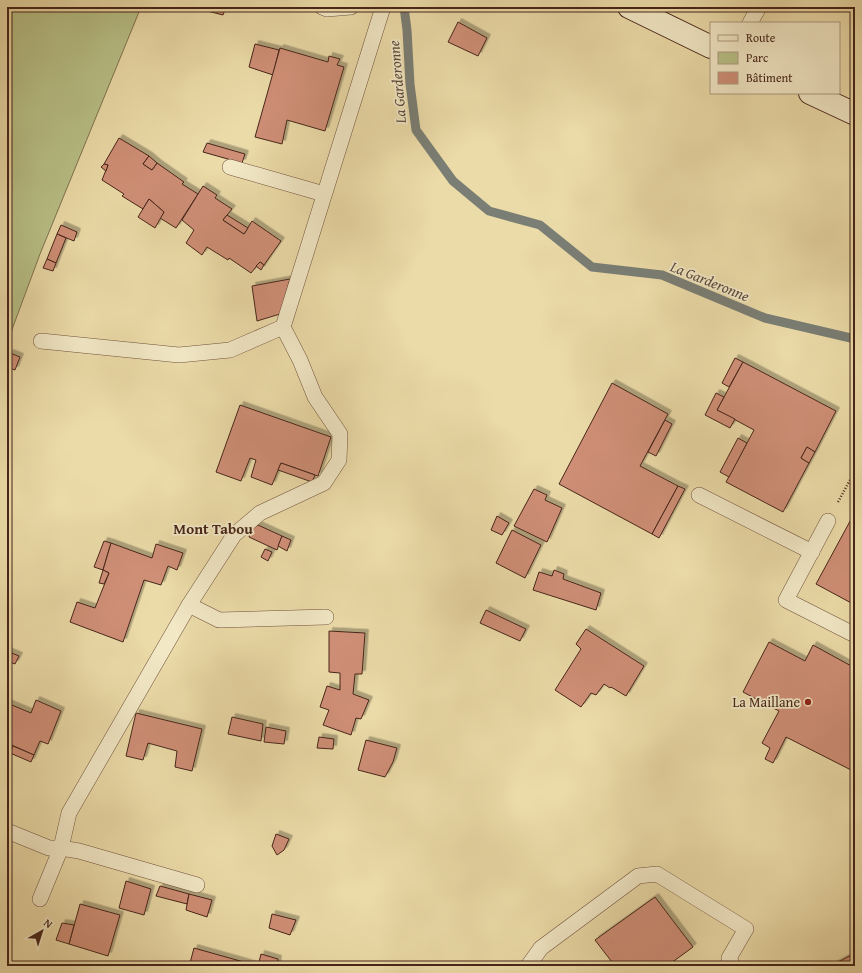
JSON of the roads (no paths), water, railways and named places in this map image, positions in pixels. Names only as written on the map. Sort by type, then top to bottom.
[{"type":"main road","points":[[629,7],[710,47]]},
{"type":"main road","points":[[812,94],[855,114]]},
{"type":"lane","points":[[322,7],[327,9],[351,7]]},
{"type":"lane","points":[[40,899],[60,848],[69,813],[190,604],[234,535],[260,513],[324,483],[339,460],[340,434],[314,397],[300,360],[283,327],[383,7]]},
{"type":"lane","points":[[751,22],[759,7]]},
{"type":"lane","points":[[230,167],[324,194]]},
{"type":"lane","points":[[41,341],[179,355],[230,350],[283,327]]},
{"type":"lane","points":[[699,495],[812,552]]},
{"type":"lane","points":[[828,521],[786,600],[855,635]]},
{"type":"lane","points":[[190,604],[219,620],[326,617]]},
{"type":"lane","points":[[7,831],[49,848],[79,851],[197,885]]},
{"type":"lane","points":[[528,966],[541,948],[638,876],[657,874],[746,929],[729,958],[733,966]]},
{"type":"waterway","name":"La Garderonne","points":[[404,7],[407,30],[410,84],[416,130],[453,181],[489,211],[540,225],[592,267],[662,275],[765,318],[855,339]]},
{"type":"place","name":"La Maillane","points":[[808,702]]},
{"type":"district","name":"Mont Tabou","points":[[213,528]]}]
